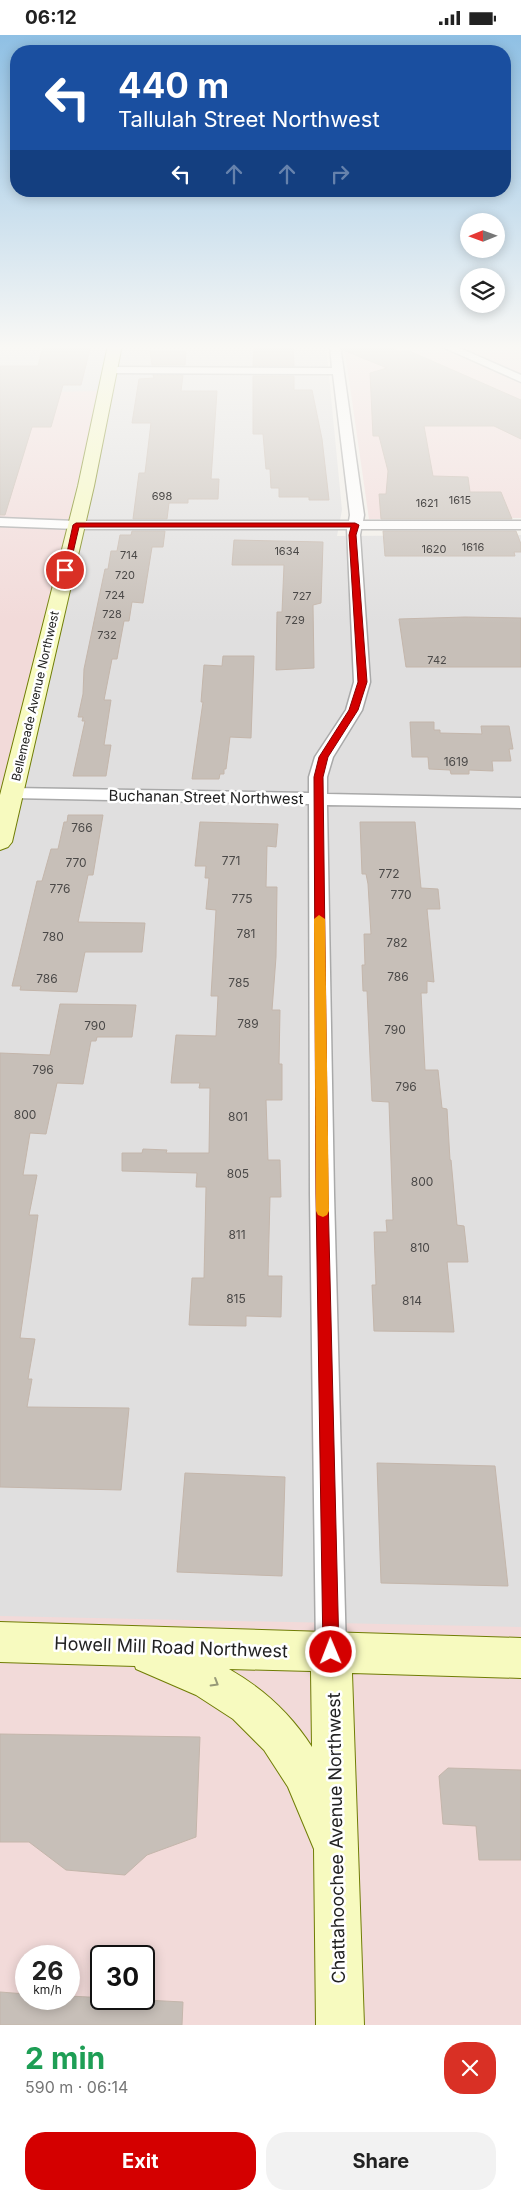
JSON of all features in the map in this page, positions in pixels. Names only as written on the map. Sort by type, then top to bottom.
[{"type":"street","name":"Bellemeade Avenue Northwest","points":[[0,842],[96,438]]},
{"type":"street","points":[[331,1652],[322,1194],[318,777],[324,757],[354,710],[362,682],[353,535],[357,515],[347,438]]},
{"type":"street","points":[[0,522],[76,525],[521,525]]},
{"type":"street","name":"Buchanan Street Northwest","points":[[12,793],[521,803]]},
{"type":"street","name":"Howell Mill Road Northwest","points":[[0,1642],[521,1658]]},
{"type":"street","points":[[121,1646],[201,1674],[229,1691],[265,1718],[292,1752],[314,1795],[336,1853]]},
{"type":"street","name":"Chattahoochee Avenue Northwest","points":[[331,1652],[340,2025]]},
{"type":"shaded area","points":[[0,438],[88,438],[0,810]]},
{"type":"shaded area","points":[[89,438],[335,438],[342,510],[337,536],[521,535],[521,1629],[0,1618],[0,813]]},
{"type":"shaded area","points":[[357,438],[521,438],[521,518],[369,519]]},
{"type":"shaded area","points":[[0,1616],[521,1627],[521,2025],[0,2025]]},
{"type":"building","points":[[0,438],[29,438],[5,515],[0,515]]},
{"type":"building","points":[[149,438],[214,438],[211,479],[219,479],[218,499],[188,499],[188,503],[169,503],[167,519],[133,519],[139,473],[145,473]]},
{"type":"building","points":[[263,438],[322,438],[329,500],[309,500],[309,497],[279,497],[279,488],[271,488],[270,469],[266,469]]},
{"type":"building","points":[[379,438],[426,438],[433,476],[468,477],[470,492],[501,492],[512,519],[381,519],[379,494],[386,494],[388,471]]},
{"type":"building","points":[[132,531],[165,531],[163,547],[152,547],[143,603],[132,602],[129,621],[124,621],[117,659],[112,659],[104,700],[111,700],[104,745],[111,745],[106,776],[73,776],[85,721],[82,721],[83,717],[78,717],[83,694],[84,669],[105,569],[108,569],[111,551],[117,551],[120,535],[131,535]]},
{"type":"building","points":[[383,531],[516,531],[521,544],[521,552],[514,552],[515,556],[385,556]]},
{"type":"building","points":[[234,540],[323,542],[321,603],[313,605],[314,668],[276,670],[277,612],[282,612],[284,565],[232,565]]},
{"type":"building","points":[[521,618],[521,667],[406,667],[399,619]]},
{"type":"building","points":[[223,656],[254,656],[251,738],[230,737],[226,769],[224,769],[224,774],[220,774],[219,779],[192,779],[203,702],[201,702],[204,665],[222,666]]},
{"type":"building","points":[[410,722],[434,722],[434,730],[440,730],[440,733],[482,734],[481,726],[509,726],[513,749],[509,749],[511,761],[492,761],[493,771],[469,770],[469,774],[451,774],[450,770],[429,769],[428,757],[412,757]]},
{"type":"building","points":[[68,815],[103,815],[93,875],[88,875],[78,922],[145,923],[142,952],[85,952],[77,992],[20,990],[21,986],[12,986],[37,881],[42,881],[51,849],[58,849],[64,822],[67,822]]},
{"type":"building","points":[[200,822],[278,824],[276,847],[267,846],[266,887],[277,887],[276,957],[272,1010],[280,1010],[279,1064],[282,1064],[282,1100],[266,1100],[268,1160],[280,1160],[281,1197],[270,1197],[268,1276],[282,1276],[281,1317],[246,1316],[246,1326],[189,1325],[192,1278],[204,1278],[206,1187],[196,1187],[197,1173],[122,1171],[122,1153],[142,1153],[143,1149],[167,1150],[166,1153],[209,1153],[210,1088],[199,1088],[200,1083],[171,1083],[176,1035],[216,1036],[218,996],[211,996],[216,910],[206,909],[209,878],[205,878],[206,866],[195,866]]},
{"type":"building","points":[[360,822],[415,822],[421,888],[438,889],[440,909],[427,909],[434,982],[427,981],[427,993],[421,993],[425,1070],[438,1070],[442,1108],[447,1109],[457,1225],[464,1226],[468,1262],[447,1262],[454,1332],[374,1331],[372,1285],[376,1285],[374,1232],[387,1232],[386,1220],[393,1220],[389,1102],[372,1101],[367,991],[363,991],[362,965],[365,965],[364,934],[371,934],[368,884],[366,874],[362,874]]},
{"type":"building","points":[[60,1004],[136,1005],[132,1037],[97,1037],[96,1041],[91,1041],[83,1084],[57,1083],[46,1134],[30,1133],[23,1175],[37,1175],[29,1215],[38,1215],[20,1338],[35,1339],[28,1379],[32,1379],[27,1407],[129,1408],[121,1490],[0,1487],[0,1053],[50,1055]]},
{"type":"building","points":[[377,1463],[495,1466],[508,1586],[381,1583]]},
{"type":"building","points":[[185,1473],[285,1477],[282,1576],[177,1572]]},
{"type":"building","points":[[0,1734],[200,1737],[196,1837],[147,1855],[125,1875],[66,1870],[29,1842],[0,1842]]},
{"type":"building","points":[[448,1768],[521,1770],[521,1860],[479,1860],[476,1826],[443,1824],[439,1776]]},
{"type":"building","points":[[0,1992],[15,1993],[15,2010],[80,2010],[80,1997],[90,1997],[90,2010],[155,2010],[155,2001],[183,2002],[182,2025],[0,2025]]},
{"type":"slow traffic","points":[[319,919],[323,1211]]},
{"type":"route","points":[[65,570],[76,525],[355,525],[353,535],[362,682],[354,710],[324,757],[318,777],[322,1194],[331,1652]]}]
